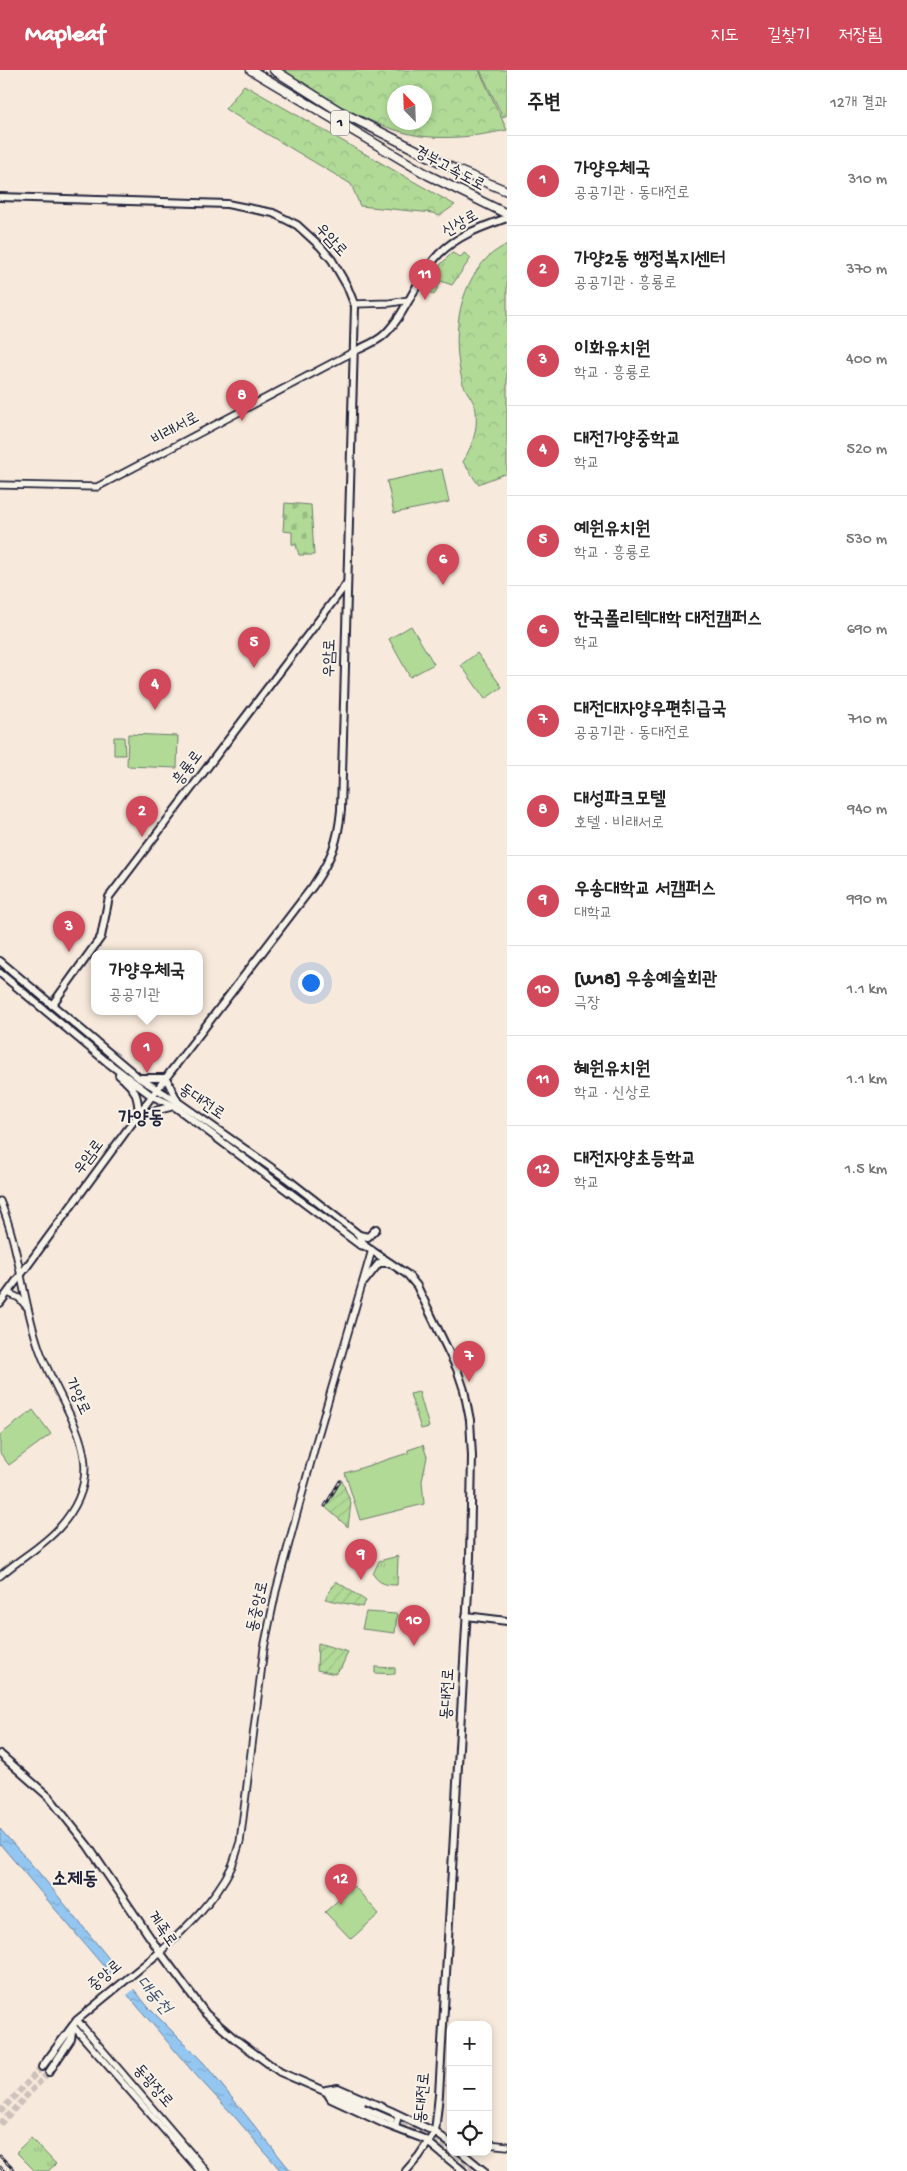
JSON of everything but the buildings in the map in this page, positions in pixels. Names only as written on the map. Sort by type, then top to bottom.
[{"type":"highway","name":"경부고속도로","points":[[251,70],[428,176],[507,214]]},
{"type":"highway","name":"경부고속도로","points":[[274,70],[339,111],[454,168],[507,191]]},
{"type":"main road","name":"우암로","points":[[0,197],[227,204],[273,213],[297,225],[320,246],[339,271],[355,304],[341,810],[334,851],[329,863],[313,886],[154,1093],[0,1303]]},
{"type":"main road","name":"신상로","points":[[355,350],[384,335],[409,300],[430,265],[453,243],[470,232],[507,218]]},
{"type":"main road","name":"흥룡로","points":[[92,950],[102,937],[109,897],[347,582]]},
{"type":"main road","name":"흥룡로","points":[[52,1005],[91,952]]},
{"type":"main road","name":"동대전로","points":[[0,961],[139,1078],[154,1093]]},
{"type":"main road","name":"동대전로","points":[[0,973],[113,1066],[154,1093],[176,1104],[286,1178],[358,1234],[365,1246]]},
{"type":"main road","points":[[113,1066],[114,1072],[134,1089],[138,1102],[138,1115],[176,1104],[166,1078],[139,1078]]},
{"type":"main road","name":"동대전로","points":[[176,1104],[360,1245],[372,1250],[408,1275],[422,1294],[457,1369],[468,1405],[472,1456],[470,1556],[439,2095],[434,2132],[421,2154],[406,2171]]},
{"type":"main road","points":[[358,1234],[368,1237],[376,1229]]},
{"type":"main road","points":[[364,1282],[379,1263],[391,1263]]},
{"type":"main road","points":[[466,1616],[507,1621]]},
{"type":"main road","name":"계족로","points":[[0,1754],[49,1796],[89,1848],[160,1952],[206,2014],[234,2039],[280,2072],[326,2090]]},
{"type":"main road","name":"중앙로","points":[[42,2067],[77,2020],[160,1952]]},
{"type":"main road","name":"중앙로","points":[[49,2072],[71,2039],[73,2026]]},
{"type":"main road","points":[[421,2154],[420,2141],[400,2130],[390,2118],[338,2088],[326,2090],[331,2099],[390,2118],[434,2132],[447,2141]]},
{"type":"main road","points":[[400,2130],[428,2142],[463,2171]]},
{"type":"main road","points":[[466,2156],[484,2171]]},
{"type":"street","points":[[355,304],[390,303],[409,300]]},
{"type":"street","name":"비래서로","points":[[0,485],[97,487],[355,350]]},
{"type":"street","name":"가양로","points":[[0,1201],[9,1223],[27,1308],[39,1349],[83,1445],[86,1459],[80,1495],[59,1529],[0,1576]]},
{"type":"street","name":"동중앙로","points":[[160,1952],[204,1907],[224,1882],[240,1842],[264,1648],[274,1600],[317,1439],[372,1250]]},
{"type":"street","points":[[8,1293],[19,1298],[27,1308]]},
{"type":"street","name":"동광장로","points":[[77,2020],[206,2171]]},
{"type":"street","name":"동광장로","points":[[73,2026],[200,2171]]},
{"type":"street","points":[[434,2132],[447,2137]]},
{"type":"street","points":[[492,2144],[507,2146]]},
{"type":"green space","points":[[280,70],[479,70],[507,130],[460,137],[430,137],[396,130],[432,130],[432,85],[387,85],[387,127],[332,102]]},
{"type":"green space","points":[[480,70],[507,70],[507,115],[503,117]]},
{"type":"green space","points":[[244,85],[455,205],[439,216],[433,213],[360,206],[351,184],[225,109]]},
{"type":"green space","points":[[507,244],[507,477],[504,474],[478,484],[463,462],[474,438],[476,411],[474,403],[463,384],[459,364],[457,332],[459,315],[469,284],[477,270],[490,255]]},
{"type":"green space","points":[[452,253],[461,257],[464,253],[471,258],[452,285],[441,281],[434,295],[424,289],[439,266]]},
{"type":"green space","points":[[442,469],[449,502],[394,513],[387,481]]},
{"type":"green space","points":[[285,503],[311,505],[314,555],[299,555],[296,545],[292,544],[292,532],[283,531]]},
{"type":"green space","points":[[411,626],[434,664],[410,677],[389,639]]},
{"type":"green space","points":[[477,653],[502,687],[485,699],[461,665]]},
{"type":"green space","points":[[128,734],[178,736],[177,768],[127,766]]},
{"type":"green space","points":[[114,737],[124,737],[125,755],[114,755]]},
{"type":"green space","points":[[419,1392],[429,1427],[421,1429],[410,1394]]},
{"type":"green space","points":[[33,1410],[51,1434],[9,1465],[0,1453],[0,1435]]},
{"type":"green space","points":[[423,1445],[427,1457],[422,1481],[424,1504],[360,1520],[345,1473],[408,1453],[408,1450]]},
{"type":"green space","points":[[341,1479],[351,1503],[348,1527],[324,1506]]},
{"type":"green space","points":[[398,1556],[397,1585],[380,1582],[373,1574],[379,1561]]},
{"type":"green space","points":[[336,1581],[366,1601],[362,1607],[325,1599]]},
{"type":"green space","points":[[366,1612],[397,1614],[395,1633],[362,1629]]},
{"type":"green space","points":[[318,1643],[348,1652],[341,1668],[335,1674],[317,1670]]},
{"type":"green space","points":[[375,1667],[395,1668],[395,1674],[375,1673]]},
{"type":"green space","points":[[354,1886],[379,1914],[351,1939],[325,1912]]},
{"type":"green space","points":[[31,2138],[56,2164],[48,2171],[35,2171],[18,2154],[17,2151]]},
{"type":"water","points":[[0,1829],[41,1875],[149,2008],[203,2062],[291,2171],[281,2171],[193,2072],[0,1844]]},
{"type":"pier","points":[[120,1968],[136,1987],[126,1996],[110,1976]]},
{"type":"tunnel","points":[[0,2112],[42,2067]]},
{"type":"tunnel","points":[[0,2124],[49,2072]]},
{"type":"tunnel","points":[[392,2115],[412,2124]]},
{"type":"tunnel","points":[[393,2121],[434,2139],[471,2171]]},
{"type":"tunnel","points":[[461,2156],[478,2171]]},
{"type":"railway","points":[[325,1506],[340,1481]]},
{"type":"railway","points":[[0,2156],[15,2171]]},
{"type":"railway","points":[[0,2167],[4,2171]]},
{"type":"place","name":"혜원유치원","points":[[425,300]]},
{"type":"place","name":"대성파크모텔","points":[[242,421]]},
{"type":"place","name":"한국폴리텍대학 대전캠퍼스","points":[[443,585]]},
{"type":"place","name":"예원유치원","points":[[254,668]]},
{"type":"place","name":"대전가양중학교","points":[[155,710]]},
{"type":"place","name":"가양2동 행정복지센터","points":[[142,837]]},
{"type":"place","name":"이화유치원","points":[[69,952]]},
{"type":"place","name":"가양우체국","points":[[147,1073]]},
{"type":"place","name":"대전대자양우편취급국","points":[[469,1382]]},
{"type":"place","name":"우송대학교 서캠퍼스","points":[[361,1580]]},
{"type":"place","name":"[W18] 우송예술회관","points":[[414,1646]]},
{"type":"place","name":"대전자양초등학교","points":[[341,1905]]},
{"type":"district","name":"가양동","points":[[141,1119]]},
{"type":"district","name":"소제동","points":[[75,1880]]},
{"type":"water label","name":"대동천","points":[[153,1996]]}]
